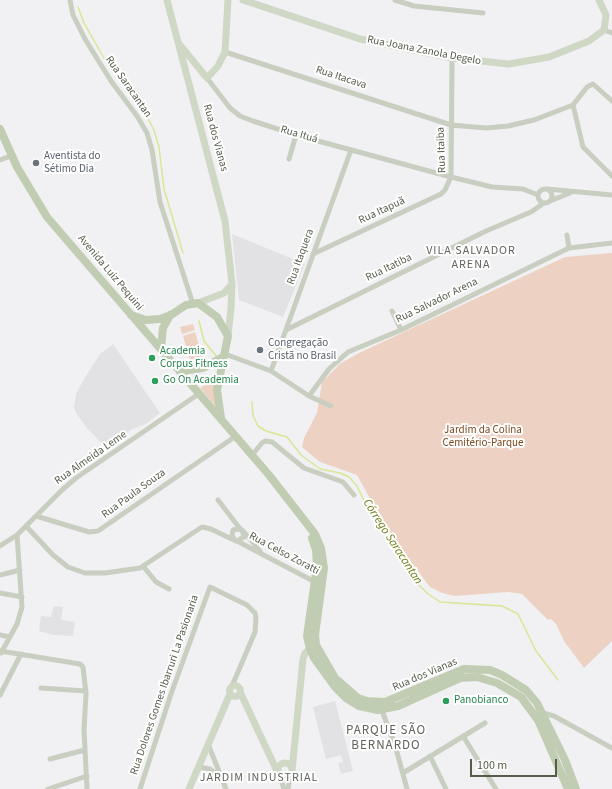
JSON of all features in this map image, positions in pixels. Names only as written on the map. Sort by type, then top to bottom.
[{"type":"main road","name":"Avenida Luiz Pequini","points":[[1,134],[11,156],[44,213],[221,418]]},
{"type":"main road","points":[[161,348],[163,328],[171,315],[177,309],[196,303],[218,317],[228,336]]},
{"type":"main road","points":[[131,315],[146,320],[160,319],[171,315]]},
{"type":"main road","name":"Rua dos Vianas","points":[[228,336],[217,390],[221,418],[310,528],[317,558],[318,584],[308,620],[307,636],[313,647],[320,667],[346,698],[369,709],[381,706],[398,706],[460,678],[478,676],[497,682],[521,697],[538,720],[568,789]]},
{"type":"main road","points":[[178,369],[189,370],[203,368],[224,356]]},
{"type":"main road","name":"Rua dos Vianas","points":[[381,706],[464,669],[490,670],[511,680],[526,690],[537,703],[565,760],[576,789]]},
{"type":"street","name":"Rua Saracantan","points":[[70,0],[73,15],[85,39],[111,81],[137,116],[146,133],[152,150],[160,202],[196,303]]},
{"type":"street","name":"Rua dos Vianas","points":[[166,0],[225,220],[232,284],[228,336]]},
{"type":"street","points":[[208,78],[218,66],[225,52],[228,0]]},
{"type":"street","name":"Rua Joana Zanola Degelo","points":[[243,0],[360,39],[452,58],[509,64],[524,63],[550,57],[573,48],[604,30]]},
{"type":"street","points":[[395,0],[414,6],[483,13]]},
{"type":"street","points":[[599,0],[606,15],[604,30],[612,33]]},
{"type":"street","name":"Rua Ituá","points":[[178,43],[208,78],[230,108],[240,116],[296,135],[451,177]]},
{"type":"street","name":"Rua Itacava","points":[[225,52],[450,125],[486,128],[508,126],[534,120],[573,105]]},
{"type":"street","name":"Rua Itaiba","points":[[452,58],[450,125],[451,177],[492,187],[523,189],[538,195]]},
{"type":"street","points":[[612,101],[593,84],[587,87],[573,105],[583,147],[612,176]]},
{"type":"street","points":[[289,160],[296,135]]},
{"type":"street","name":"Rua Itaquera","points":[[271,372],[351,150]]},
{"type":"street","points":[[1,159],[11,156]]},
{"type":"street","name":"Rua Itapuã","points":[[313,254],[441,194],[445,190],[451,177]]},
{"type":"street","points":[[523,189],[545,189],[611,194]]},
{"type":"street","points":[[545,189],[552,195],[547,202],[539,200],[538,195],[545,189]]},
{"type":"street","name":"Rua Itatiba","points":[[286,330],[486,232],[531,212],[547,202],[571,192]]},
{"type":"street","points":[[567,235],[569,248]]},
{"type":"street","name":"Rua Salvador Arena","points":[[309,396],[329,369],[348,352],[401,330],[569,248],[612,243]]},
{"type":"street","points":[[196,303],[224,293],[232,284]]},
{"type":"street","points":[[392,311],[401,330]]},
{"type":"street","points":[[224,356],[271,372],[309,396],[331,406]]},
{"type":"street","name":"Rua Almeida Leme","points":[[2,544],[17,535],[76,478],[200,394]]},
{"type":"street","name":"Rua Paula Souza","points":[[36,516],[89,532],[98,531],[236,436]]},
{"type":"street","points":[[252,455],[262,443],[266,441],[272,442],[304,468],[343,482],[354,495]]},
{"type":"street","points":[[218,500],[242,531],[262,553]]},
{"type":"street","name":"Rua Celso Zoratti","points":[[26,526],[52,555],[76,571],[85,573],[105,573],[134,569],[143,566],[202,527],[211,528],[236,540],[318,584]]},
{"type":"street","points":[[235,529],[242,531],[244,537],[236,540],[232,532],[235,529]]},
{"type":"street","points":[[17,535],[22,596],[20,616],[1,651],[80,664],[84,670],[86,691],[84,730],[87,789]]},
{"type":"street","points":[[143,566],[156,582],[169,589]]},
{"type":"street","points":[[0,575],[20,570]]},
{"type":"street","name":"Rua Dolores Gomes Ibarruri La Pasionaria","points":[[140,789],[171,694],[210,587],[251,608],[256,618],[255,632],[231,690]]},
{"type":"street","points":[[0,593],[22,596]]},
{"type":"street","points":[[0,635],[9,638]]},
{"type":"street","points":[[288,789],[295,748],[303,659],[305,652],[313,647]]},
{"type":"street","points":[[0,695],[21,654]]},
{"type":"street","points":[[41,688],[86,691]]},
{"type":"street","points":[[189,789],[231,690],[236,696],[240,692],[284,789]]},
{"type":"street","points":[[381,706],[395,745],[407,789]]},
{"type":"street","points":[[543,713],[554,716],[612,748]]},
{"type":"street","points":[[403,773],[485,723]]},
{"type":"street","points":[[464,736],[496,789]]},
{"type":"street","points":[[208,744],[226,789]]},
{"type":"street","points":[[278,774],[278,767],[285,763],[295,748]]},
{"type":"street","points":[[50,759],[85,750]]},
{"type":"street","points":[[267,750],[291,766],[291,773],[286,778],[278,774]]},
{"type":"street","points":[[430,756],[446,789]]},
{"type":"street","points":[[199,766],[210,769],[222,778]]},
{"type":"street","points":[[48,789],[87,776]]},
{"type":"shaded area","points":[[232,234],[305,264],[283,317],[239,300]]},
{"type":"shaded area","points":[[113,344],[160,413],[146,424],[132,429],[106,448],[87,428],[76,413],[74,407],[76,394],[84,379],[100,354]]},
{"type":"shaded area","points":[[54,606],[63,607],[61,620],[75,622],[73,636],[54,635],[39,631],[41,616],[51,617]]},
{"type":"shaded area","points":[[335,701],[353,771],[341,774],[338,763],[343,762],[341,755],[326,759],[313,707]]},
{"type":"green space","name":"Jardim da Colina Cemitério-Parque","points":[[612,253],[612,641],[584,668],[564,641],[556,624],[551,619],[548,620],[522,594],[508,592],[455,596],[442,593],[430,587],[389,533],[357,475],[320,462],[302,447],[304,438],[317,413],[322,382],[341,363],[361,352],[565,257]]},
{"type":"green space","points":[[193,324],[195,330],[182,334],[180,327]]},
{"type":"green space","points":[[195,332],[202,356],[190,360],[183,336]]},
{"type":"green space","points":[[210,382],[214,382],[216,407],[200,388]]},
{"type":"waterway","name":"Córrego Saracantan","points":[[78,7],[84,23],[105,60],[146,115],[154,130],[159,147],[164,189],[183,253]]},
{"type":"waterway","name":"Córrego Saracantan","points":[[199,321],[204,341],[217,357]]},
{"type":"waterway","name":"Córrego Saracantan","points":[[252,402],[253,416],[258,426],[266,431],[287,437],[301,455],[320,469],[340,473],[349,477],[357,486],[367,507],[415,581],[427,593],[440,602],[502,606],[518,614],[536,651],[558,680]]},
{"type":"place","name":"Aventista do Sétimo Dia","points":[[36,163]]},
{"type":"place","name":"Congregação Cristã no Brasil","points":[[260,350]]},
{"type":"place","name":"Academia Corpus Fitness","points":[[152,358]]},
{"type":"place","name":"Go On Academia","points":[[155,381]]},
{"type":"place","name":"Panobianco","points":[[446,701]]},
{"type":"district","name":"VILA SALVADOR ARENA","points":[[471,258]]},
{"type":"district","name":"PARQUE SÃO BERNARDO","points":[[386,738]]},
{"type":"district","name":"JARDIM INDUSTRIAL","points":[[259,778]]}]
